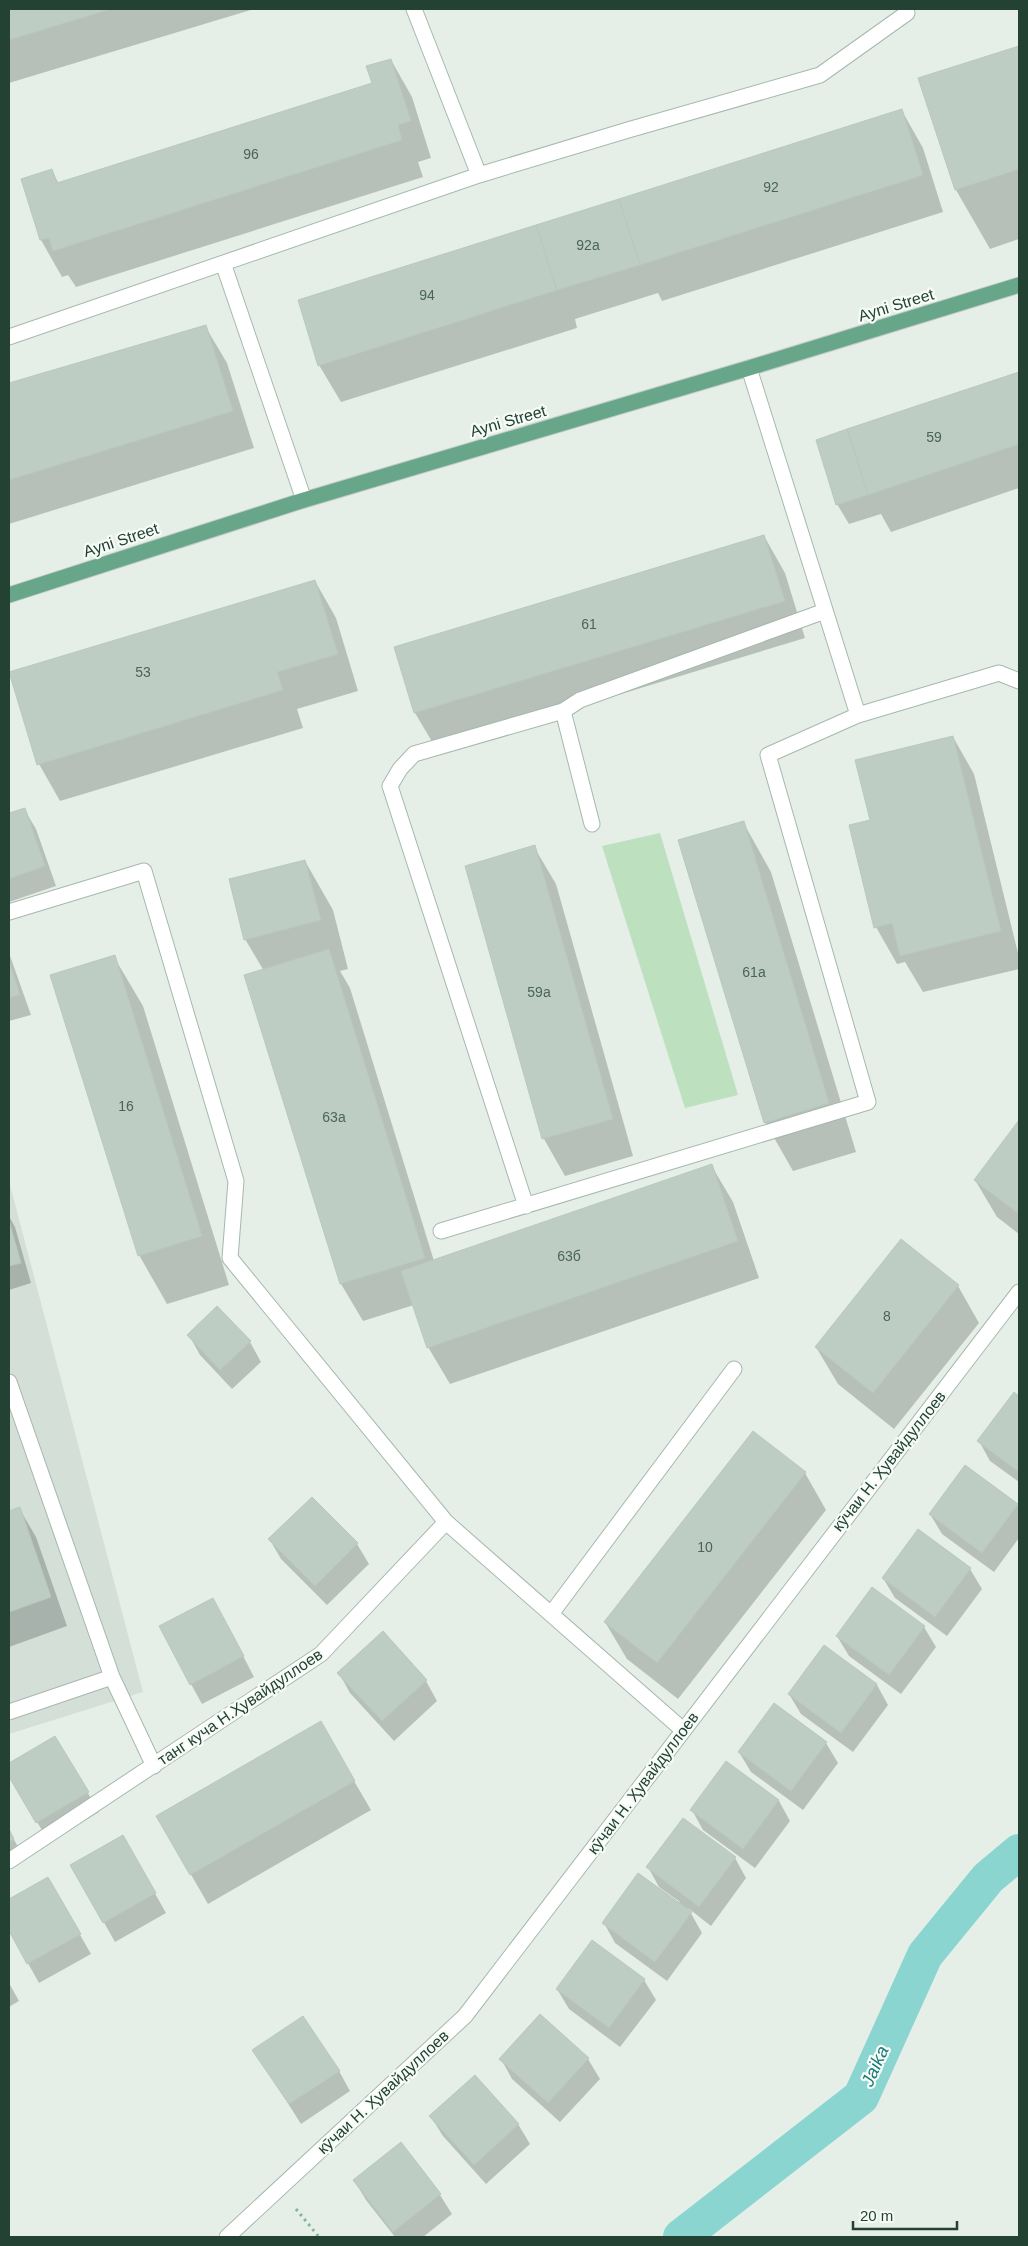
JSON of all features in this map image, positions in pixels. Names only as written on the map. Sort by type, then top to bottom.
[{"type":"main road","name":"Ayni Street","points":[[9,595],[304,500],[749,368],[1019,285]]},
{"type":"street","points":[[414,9],[479,175]]},
{"type":"street","points":[[9,337],[479,175],[820,75],[907,13]]},
{"type":"street","points":[[223,263],[304,500]]},
{"type":"street","points":[[749,368],[858,715]]},
{"type":"street","points":[[526,1206],[390,786],[400,769],[414,754],[563,711],[580,700],[825,612]]},
{"type":"street","points":[[441,1231],[868,1102],[768,755],[858,715],[999,673],[1019,681]]},
{"type":"street","points":[[563,711],[592,824]]},
{"type":"street","points":[[9,912],[144,871],[236,1182],[230,1258],[446,1522],[683,1730]]},
{"type":"street","name":"кӯчаи Н. Ҳувайдуллоев","points":[[228,2237],[465,2016],[1019,1292]]},
{"type":"street","points":[[551,1614],[734,1369]]},
{"type":"street","points":[[9,1382],[112,1677],[154,1766]]},
{"type":"street","name":"танг куча Н.Ҳувайдуллоев","points":[[9,1861],[321,1654],[446,1522]]},
{"type":"street","points":[[9,1712],[112,1677]]},
{"type":"path","points":[[280,2189],[319,2237]]},
{"type":"shaded area","points":[[9,1181],[143,1692],[9,1734]]},
{"type":"green space","points":[[660,833],[738,1095],[685,1108],[602,846]]},
{"type":"building","points":[[9,9],[111,9],[9,40]]},
{"type":"building","points":[[1019,46],[1019,169],[955,190],[918,78]]},
{"type":"building","points":[[391,59],[411,121],[398,125],[402,140],[53,251],[49,238],[40,240],[21,179],[52,169],[57,183],[372,83],[366,66]]},
{"type":"building","points":[[902,109],[923,175],[640,265],[619,199]]},
{"type":"building","points":[[619,199],[640,265],[557,290],[536,225]]},
{"type":"building","points":[[536,225],[557,290],[318,366],[298,300]]},
{"type":"building","points":[[206,325],[233,411],[9,480],[9,383]]},
{"type":"building","points":[[1019,372],[1019,444],[868,495],[847,429]]},
{"type":"building","points":[[847,429],[868,495],[836,505],[816,440]]},
{"type":"building","points":[[764,535],[785,601],[414,713],[394,647]]},
{"type":"building","points":[[315,580],[338,654],[277,672],[283,690],[37,765],[9,672]]},
{"type":"building","points":[[953,736],[1001,931],[900,956],[892,923],[874,928],[849,825],[870,820],[855,760]]},
{"type":"building","points":[[25,808],[45,866],[9,879],[9,813]]},
{"type":"building","points":[[744,821],[829,1103],[764,1123],[678,840]]},
{"type":"building","points":[[535,845],[613,1119],[542,1139],[465,866]]},
{"type":"building","points":[[305,860],[321,920],[244,940],[229,879]]},
{"type":"building","points":[[329,949],[425,1258],[340,1284],[244,975]]},
{"type":"building","points":[[115,955],[202,1236],[138,1256],[50,975]]},
{"type":"building","points":[[9,961],[20,995],[9,998]]},
{"type":"building","points":[[1019,1120],[1019,1214],[974,1180]]},
{"type":"building","points":[[712,1164],[738,1241],[427,1348],[401,1271]]},
{"type":"building","points":[[9,1221],[21,1263],[9,1266]]},
{"type":"building","points":[[901,1239],[959,1285],[873,1393],[815,1347]]},
{"type":"building","points":[[217,1306],[251,1341],[220,1370],[187,1335]]},
{"type":"building","points":[[1014,1392],[1019,1396],[1019,1472],[977,1441]]},
{"type":"building","points":[[753,1431],[806,1472],[657,1663],[604,1622]]},
{"type":"building","points":[[965,1465],[1018,1504],[982,1553],[929,1514]]},
{"type":"building","points":[[312,1497],[358,1543],[315,1586],[268,1539]]},
{"type":"building","points":[[20,1507],[51,1597],[9,1612],[9,1511]]},
{"type":"building","points":[[918,1529],[971,1568],[935,1617],[882,1578]]},
{"type":"building","points":[[872,1587],[925,1626],[889,1675],[836,1636]]},
{"type":"building","points":[[213,1598],[244,1656],[190,1685],[159,1626]]},
{"type":"building","points":[[383,1631],[427,1680],[382,1721],[337,1673]]},
{"type":"building","points":[[824,1645],[877,1684],[841,1733],[788,1694]]},
{"type":"building","points":[[774,1703],[827,1742],[791,1791],[738,1752]]},
{"type":"building","points":[[321,1721],[355,1781],[190,1875],[156,1816]]},
{"type":"building","points":[[55,1736],[89,1792],[36,1823],[9,1777],[9,1763]]},
{"type":"building","points":[[726,1761],[779,1800],[743,1849],[690,1810]]},
{"type":"building","points":[[683,1818],[736,1857],[699,1907],[646,1867]]},
{"type":"building","points":[[9,1829],[14,1839],[9,1842]]},
{"type":"building","points":[[123,1835],[156,1893],[103,1923],[70,1865]]},
{"type":"building","points":[[638,1873],[692,1912],[655,1962],[602,1923]]},
{"type":"building","points":[[48,1877],[81,1934],[27,1964],[9,1931],[9,1899]]},
{"type":"building","points":[[592,1940],[645,1979],[609,2028],[556,1989]]},
{"type":"building","points":[[540,2014],[589,2058],[548,2103],[499,2059]]},
{"type":"building","points":[[303,2016],[340,2071],[289,2104],[252,2050]]},
{"type":"building","points":[[475,2075],[519,2124],[474,2165],[429,2116]]},
{"type":"building","points":[[401,2142],[441,2194],[393,2232],[353,2180]]},
{"type":"waterway","name":"Jaika","points":[[681,2237],[861,2097],[925,1955],[988,1878],[1019,1852]]}]
